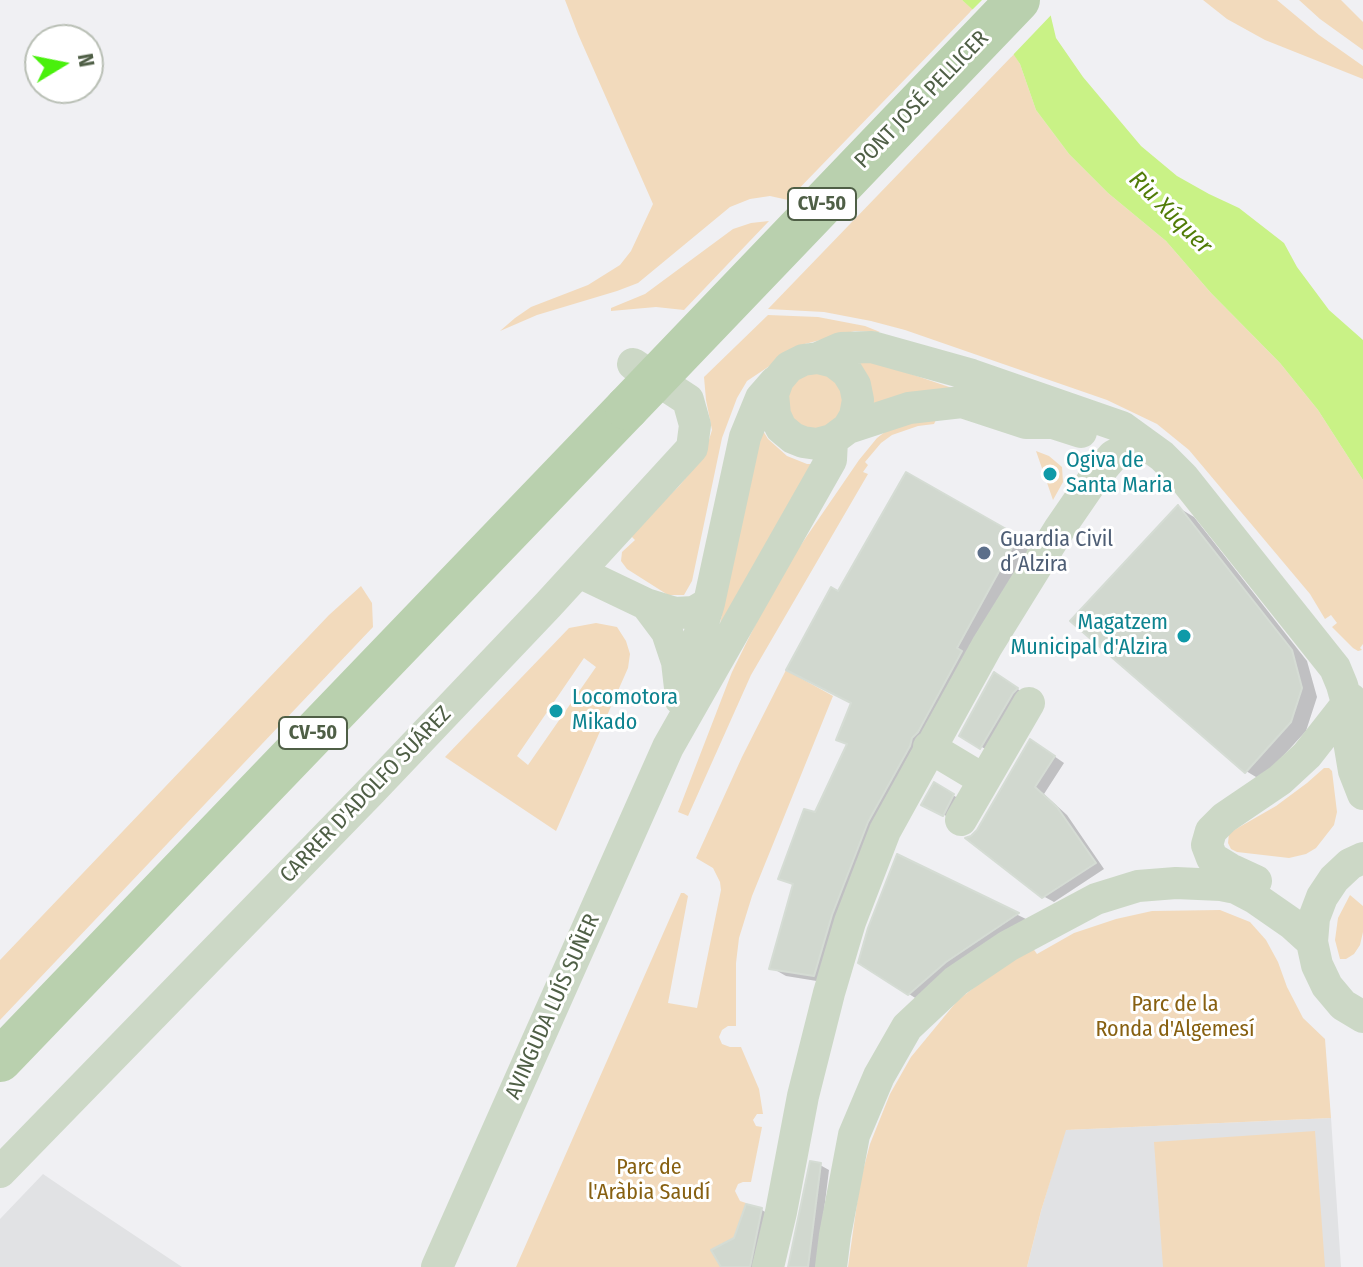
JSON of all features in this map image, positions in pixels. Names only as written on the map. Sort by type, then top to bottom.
[{"type":"main road","name":"PONT JOSÉ PELLICER","points":[[0,1060],[1018,0]]},
{"type":"street","points":[[1064,522],[1083,469],[1078,456],[1067,445],[1047,438],[1026,423],[962,402],[909,408],[817,444],[803,442],[781,428],[775,415],[773,394],[778,380],[789,367],[803,360],[818,358],[841,348],[872,347],[920,359],[1122,427],[1138,446],[1183,477],[1335,668],[1342,685],[1355,694]]},
{"type":"street","points":[[818,358],[834,362],[847,372],[855,385],[858,400],[855,416],[840,434]]},
{"type":"street","name":"CARRER D'ADOLFO SUÁREZ","points":[[0,1172],[372,790],[692,448],[695,425],[688,400],[633,364]]},
{"type":"street","name":"AVINGUDA LUÍS SUÑER","points":[[668,747],[709,603],[745,437],[761,398],[778,380]]},
{"type":"street","points":[[1026,423],[1053,423],[1138,446]]},
{"type":"street","name":"AVINGUDA LUÍS SUÑER","points":[[437,1267],[668,747],[831,460],[840,434]]},
{"type":"street","points":[[768,1267],[803,1096],[833,982],[850,922],[885,831],[987,646],[1064,522],[1113,456],[1138,446]]},
{"type":"street","points":[[579,572],[646,604],[675,613],[694,612],[709,603]]},
{"type":"street","points":[[646,604],[667,632],[677,662],[681,696]]},
{"type":"street","points":[[1355,694],[1347,729],[1354,771],[1363,794]]},
{"type":"street","points":[[1313,930],[1296,903],[1262,883],[1217,863],[1209,853],[1208,837],[1216,825],[1280,780],[1307,755],[1355,694]]},
{"type":"street","points":[[961,820],[1029,703]]},
{"type":"street","points":[[929,747],[984,780]]},
{"type":"street","points":[[1363,858],[1350,864],[1334,879],[1322,897],[1313,930],[1317,965],[1327,986],[1353,1011],[1363,1039]]},
{"type":"street","points":[[831,1267],[854,1135],[879,1076],[907,1027],[956,981],[1052,921],[1096,899],[1138,886],[1176,883],[1236,888],[1291,923],[1313,930]]},
{"type":"shaded area","points":[[1331,1118],[1341,1267],[1027,1267],[1065,1130]]},
{"type":"shaded area","points":[[43,1174],[182,1267],[0,1267],[0,1219]]},
{"type":"green space","points":[[565,0],[962,0],[973,9],[788,200],[770,196],[750,199],[730,207],[638,283],[537,315],[500,331],[531,307],[588,285],[620,265],[631,251],[653,204]]},
{"type":"green space","points":[[1203,0],[1277,0],[1363,66],[1363,79],[1265,40],[1227,19]]},
{"type":"green space","points":[[1299,0],[1341,0],[1363,22],[1363,50],[1320,19]]},
{"type":"green space","points":[[1014,54],[1036,110],[1069,154],[1108,193],[1166,241],[1211,293],[1280,363],[1318,410],[1363,480],[1362,650],[1353,648],[1332,627],[1337,623],[1331,615],[1325,619],[1310,594],[1189,450],[1157,424],[1107,400],[905,330],[824,312],[768,309]]},
{"type":"green space","points":[[769,221],[684,310],[656,307],[611,311],[611,308],[645,294],[733,229]]},
{"type":"green space","points":[[768,315],[818,317],[880,332],[855,331],[801,345],[747,381],[722,438],[692,581],[684,595],[668,595],[627,569],[621,561],[622,552],[635,540],[630,535],[704,456],[712,430],[704,377]]},
{"type":"green space","points":[[873,362],[952,388],[874,409],[857,366]]},
{"type":"green space","points":[[806,372],[825,372],[841,384],[848,402],[826,433],[790,422],[784,403],[790,384]]},
{"type":"green space","points":[[938,416],[934,424],[892,435],[865,462],[868,465],[863,472],[868,474],[751,675],[688,816],[678,812],[732,672],[766,603],[796,552],[877,438],[890,428]]},
{"type":"green space","points":[[760,426],[768,439],[787,456],[815,464],[720,625],[741,495]]},
{"type":"green space","points":[[1036,451],[1049,456],[1062,467],[1063,482],[1053,500]]},
{"type":"green space","points":[[361,586],[372,603],[373,627],[0,1020],[0,960],[329,615]]},
{"type":"green space","points":[[596,623],[617,627],[630,654],[628,668],[556,831],[445,757],[569,628]],"holes":[[[584,658],[596,667],[528,765],[517,756]]]},
{"type":"green space","name":"Parc de l'Aràbia Saudí","points":[[786,670],[833,696],[752,896],[739,938],[736,1026],[728,1026],[719,1037],[722,1044],[741,1047],[759,1089],[763,1114],[757,1114],[753,1120],[756,1126],[762,1127],[751,1182],[738,1184],[735,1191],[740,1201],[746,1203],[732,1244],[723,1243],[715,1251],[718,1263],[725,1267],[516,1267],[681,893],[688,896],[668,1003],[697,1008],[721,890],[713,868],[696,858]]},
{"type":"green space","points":[[1324,768],[1332,771],[1337,812],[1334,825],[1316,848],[1289,858],[1231,849],[1229,833],[1276,806]]},
{"type":"green space","points":[[1350,895],[1363,906],[1363,932],[1354,954],[1340,959],[1335,940],[1338,918]]},
{"type":"green space","name":"Parc de la Ronda d'Algemesí","points":[[1220,910],[1250,922],[1266,940],[1303,1018],[1325,1039],[1331,1118],[1066,1130],[1027,1267],[848,1267],[860,1182],[870,1144],[890,1094],[911,1057],[958,1000],[1032,947],[1037,954],[1074,933],[1152,911]]},
{"type":"green space","points":[[1315,1131],[1325,1267],[1163,1267],[1154,1142]]},
{"type":"water","name":"Riu Xúquer","points":[[962,0],[1047,0],[1056,38],[1083,77],[1141,146],[1177,176],[1239,208],[1284,243],[1297,267],[1329,310],[1363,340],[1363,480],[1318,410],[1280,363],[1211,293],[1166,241],[1108,193],[1069,154],[1036,110],[1020,64],[1000,34]]},
{"type":"pier","points":[[982,0],[1051,0],[1055,11],[1011,57],[997,36],[970,12]]},
{"type":"building","points":[[906,472],[1008,530],[1014,544],[957,648],[962,651],[868,822],[832,915],[814,976],[769,969],[793,884],[778,879],[804,809],[815,812],[847,744],[836,740],[851,703],[786,670],[831,587],[838,591]]},
{"type":"building","name":"Magatzem Municipal d'Alzira","points":[[1178,505],[1292,650],[1302,688],[1291,722],[1245,773],[1070,621]]},
{"type":"building","points":[[994,672],[1018,688],[980,749],[959,736]]},
{"type":"building","points":[[1030,739],[1055,756],[1035,787],[1057,807],[1096,863],[1042,898],[965,838],[977,830]]},
{"type":"building","points":[[934,782],[954,794],[943,816],[921,805]]},
{"type":"building","points":[[897,854],[1019,913],[946,962],[908,995],[858,963]]},
{"type":"building","points":[[810,1161],[821,1163],[808,1267],[788,1267]]},
{"type":"building","points":[[746,1204],[762,1208],[750,1267],[721,1267],[711,1250],[734,1238]]},
{"type":"place","name":"Ogiva de Santa Maria","points":[[1050,474]]},
{"type":"place","name":"Guardia Civil d´Alzira","points":[[984,553]]},
{"type":"place","name":"Magatzem Municipal d'Alzira","points":[[1184,636]]},
{"type":"place","name":"Locomotora Mikado","points":[[556,711]]}]
